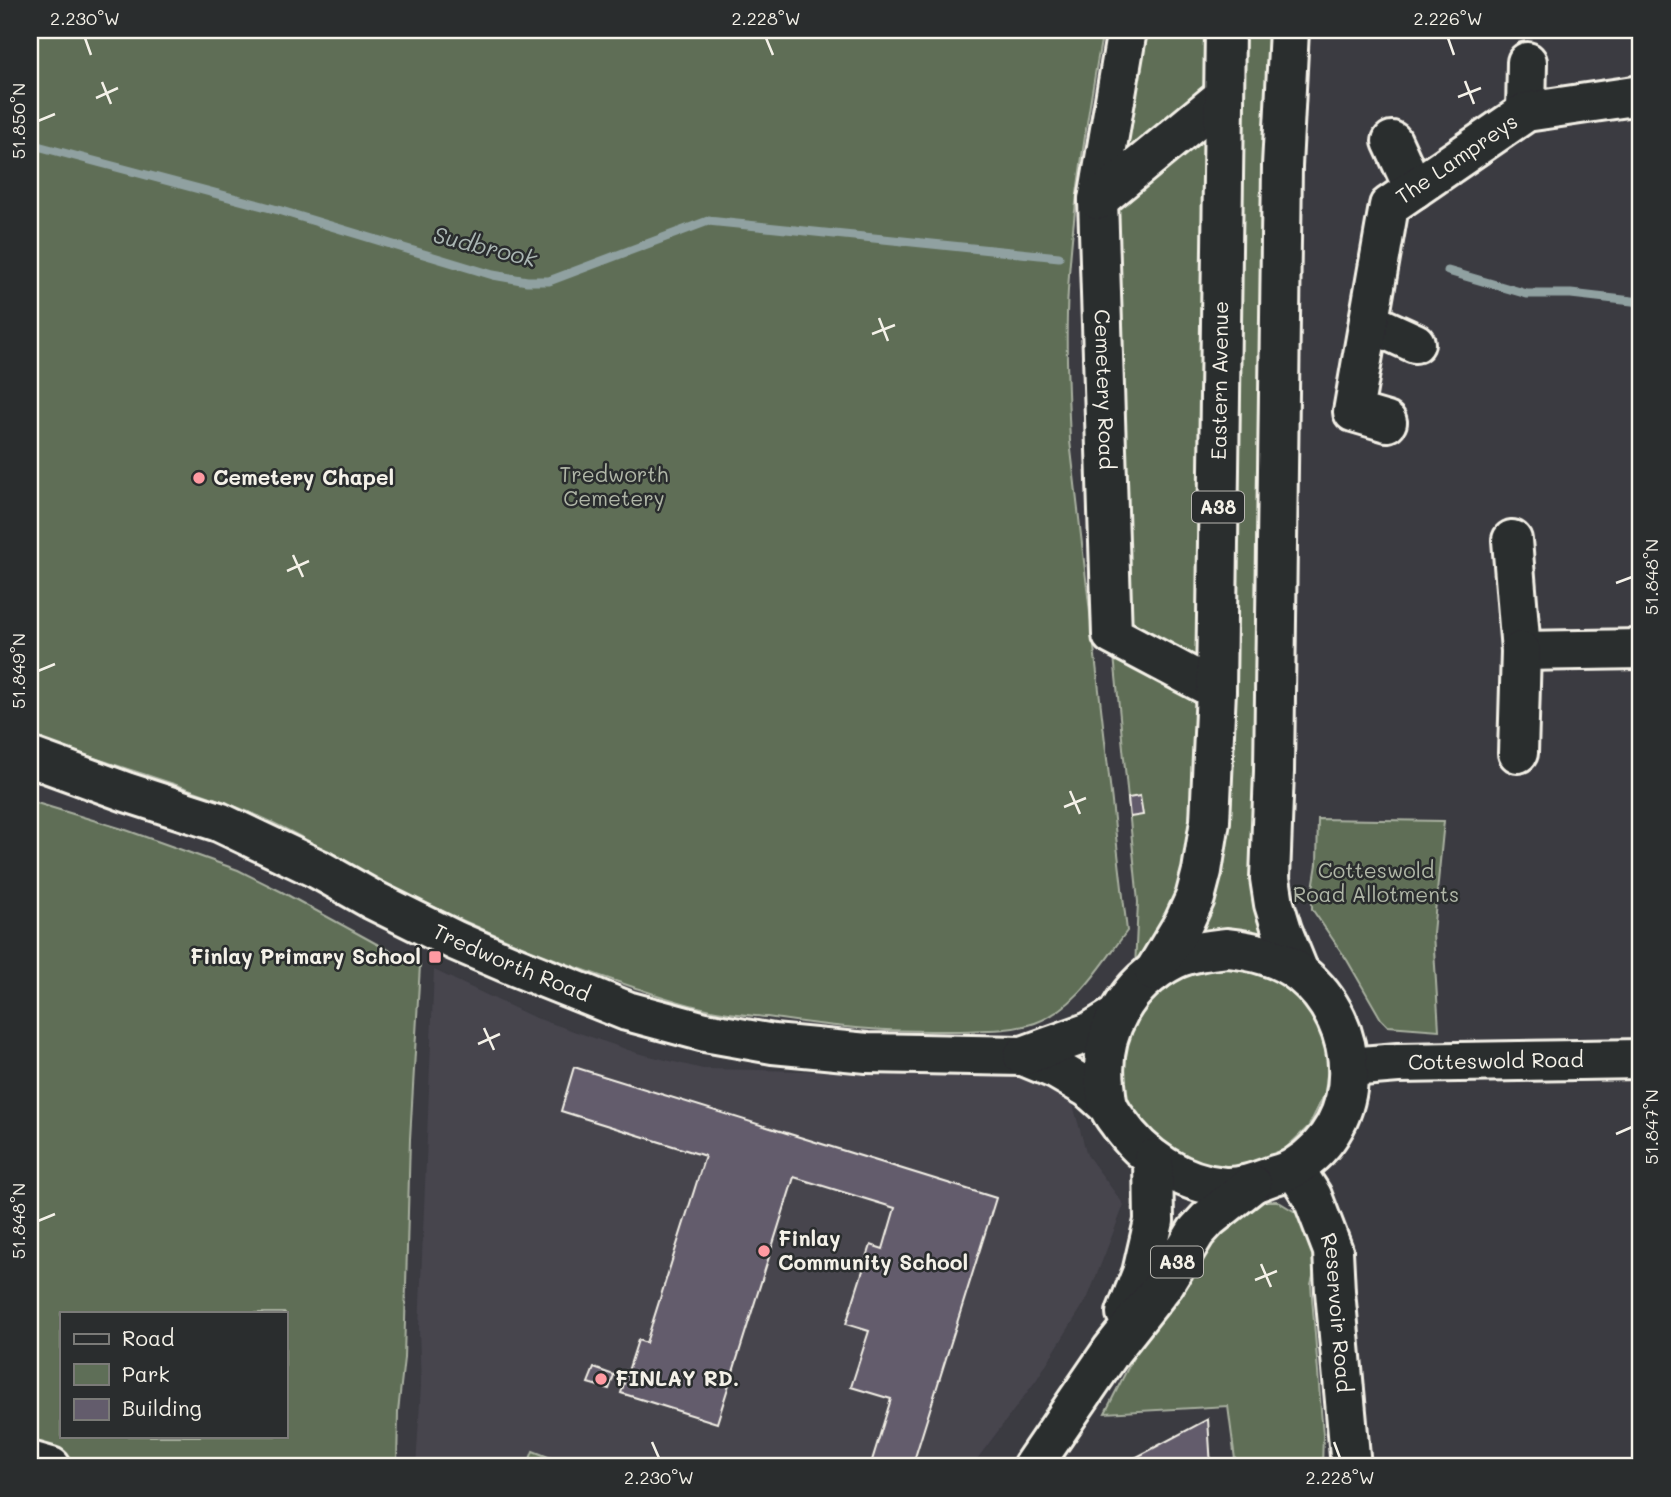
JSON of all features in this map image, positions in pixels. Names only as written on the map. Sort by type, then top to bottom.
[{"type":"main road","name":"Cemetery Road","points":[[1127,30],[1098,200],[1112,635],[1216,690]]},
{"type":"main road","name":"Eastern Avenue","points":[[1154,972],[1195,898],[1210,821],[1216,690],[1225,30]]},
{"type":"main road","name":"A38","points":[[1289,30],[1282,179],[1274,771],[1270,878],[1282,930],[1299,972]]},
{"type":"main road","points":[[1526,112],[1527,62]]},
{"type":"main road","name":"The Lampreys","points":[[1387,422],[1353,412],[1389,206],[1526,112],[1641,95]]},
{"type":"main road","points":[[1098,200],[1223,97]]},
{"type":"main road","points":[[1392,141],[1414,189]]},
{"type":"main road","points":[[1369,322],[1415,342]]},
{"type":"main road","points":[[1512,540],[1521,651],[1518,752]]},
{"type":"main road","points":[[1521,651],[1641,649]]},
{"type":"main road","name":"Tredworth Road","points":[[30,757],[219,822],[318,869],[373,900],[512,965],[627,1011],[705,1032],[773,1044],[867,1053],[1023,1056],[1090,1032],[1116,1016]]},
{"type":"main road","name":"A38","points":[[1227,948],[1249,950],[1269,956],[1299,972],[1321,993],[1341,1027],[1349,1067],[1346,1102],[1330,1133],[1317,1150],[1294,1168],[1252,1184],[1226,1187],[1190,1181],[1153,1159],[1125,1131],[1108,1106],[1103,1065],[1107,1041],[1116,1016],[1134,989],[1154,972],[1199,951],[1227,948]]},
{"type":"main road","name":"Tredworth Road","points":[[1023,1056],[1068,1076],[1088,1088],[1108,1106]]},
{"type":"main road","name":"Cotteswold Road","points":[[1349,1067],[1398,1063],[1641,1059]]},
{"type":"main road","name":"A38","points":[[1112,1350],[1142,1273],[1154,1221],[1153,1159]]},
{"type":"main road","name":"Reservoir Road","points":[[1294,1168],[1312,1196],[1334,1251],[1350,1467]]},
{"type":"main road","name":"A38","points":[[1032,1467],[1112,1350],[1165,1283],[1196,1232],[1252,1184]]},
{"type":"main road","points":[[30,1461],[51,1467]]},
{"type":"shaded area","name":"Finlay Community School","points":[[434,970],[533,1017],[637,1053],[703,1069],[1065,1076],[1087,1155],[1124,1205],[1088,1297],[1037,1379],[971,1467],[416,1467]]},
{"type":"green space","name":"Tredworth Cemetery","points":[[30,30],[1103,30],[1073,225],[1067,309],[1067,366],[1070,441],[1127,931],[1087,984],[1064,1007],[1050,1016],[1025,1026],[994,1030],[911,1031],[856,1028],[698,1007],[602,977],[482,929],[394,888],[274,823],[228,804],[30,736]]},
{"type":"green space","points":[[1127,30],[1289,30],[1270,878],[1320,1021],[1329,1057],[1325,1093],[1309,1126],[1282,1152],[1248,1167],[1215,1170],[1155,1145],[1120,1089],[1134,990],[1138,902],[1112,635],[1098,200]]},
{"type":"green space","points":[[30,801],[126,830],[238,870],[420,965],[397,1467],[30,1467]]},
{"type":"green space","name":"Cotteswold Road Allotments","points":[[1318,819],[1444,821],[1433,933],[1439,1030],[1388,1026],[1312,909]]},
{"type":"green space","points":[[1277,1201],[1297,1213],[1308,1227],[1318,1258],[1311,1284],[1323,1435],[1322,1467],[1236,1467],[1228,1406],[1105,1413],[1171,1283],[1250,1204]]},
{"type":"green space","points":[[533,1451],[574,1467],[527,1467]]},
{"type":"building","points":[[1140,796],[1143,815],[1130,817],[1128,798]]},
{"type":"building","points":[[574,1067],[996,1198],[912,1467],[870,1467],[891,1399],[851,1387],[869,1331],[846,1324],[871,1245],[883,1249],[895,1208],[794,1177],[717,1423],[621,1393],[638,1340],[646,1343],[705,1156],[561,1111]]},
{"type":"building","name":"FINLAY RD.","points":[[594,1368],[614,1375],[609,1389],[588,1383]]},
{"type":"building","points":[[1208,1419],[1211,1467],[1118,1467]]},
{"type":"waterway","name":"Sudbrook","points":[[30,144],[278,210],[493,275],[527,281],[549,281],[708,221],[1059,257]]},
{"type":"waterway","name":"Sudbrook","points":[[1448,271],[1527,294],[1571,294],[1641,302]]},
{"type":"place","name":"Cemetery Chapel","points":[[199,478]]},
{"type":"place","name":"Finlay Primary School","points":[[435,957]]},
{"type":"place","name":"Finlay Community School","points":[[764,1251]]},
{"type":"place","name":"FINLAY RD.","points":[[601,1379]]}]
